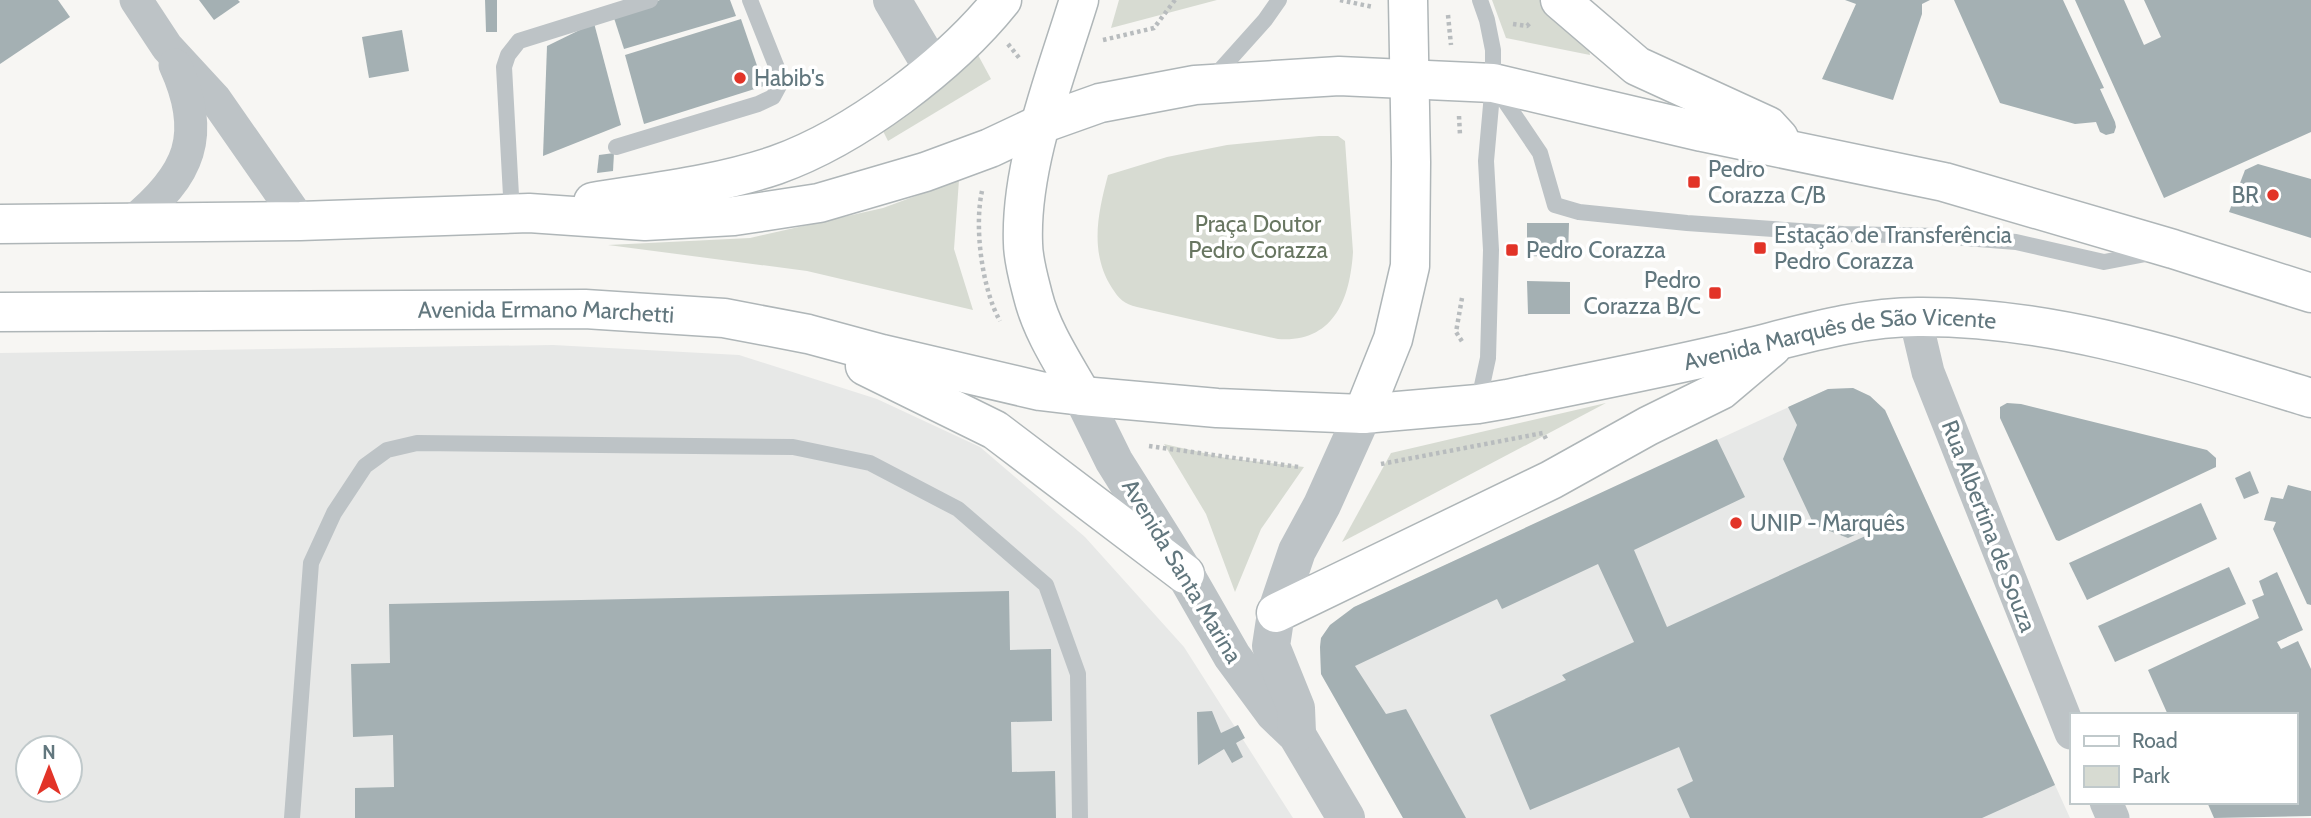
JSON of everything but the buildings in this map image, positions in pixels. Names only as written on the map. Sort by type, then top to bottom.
[{"type":"main road","points":[[521,214],[684,188],[777,164],[857,125],[933,69],[988,19],[1002,0]]},
{"type":"main road","points":[[1079,0],[1041,124],[1025,198],[1023,245],[1033,298],[1045,327],[1082,396],[1217,408],[1363,414],[1393,339],[1410,266],[1409,6]]},
{"type":"main road","points":[[1560,0],[1637,66],[1768,126],[1790,150]]},
{"type":"main road","points":[[0,224],[300,221],[521,214],[645,221],[734,216],[820,203],[925,172],[990,148],[1041,124],[1100,103],[1207,84],[1339,76],[1493,83],[1790,150],[1944,181],[2311,293]]},
{"type":"main road","name":"Avenida Ermano Marchetti","points":[[0,312],[585,309],[724,318],[808,334],[1026,388],[1082,396]]},
{"type":"main road","name":"Avenida Marquês de São Vicente","points":[[1363,414],[1478,404],[1725,354],[1856,323],[1915,317],[1979,318],[2036,325],[2176,357],[2311,398]]},
{"type":"main road","points":[[808,334],[858,363],[995,430],[1185,573]]},
{"type":"main road","points":[[1276,613],[1551,480],[1648,426],[1721,390],[1780,340]]},
{"type":"street","points":[[136,0],[167,47],[215,99],[300,221]]},
{"type":"street","points":[[892,0],[933,69]]},
{"type":"street","points":[[132,222],[146,211],[176,175],[191,143],[193,129],[188,98],[167,47]]},
{"type":"street","name":"Rua Albertina de Souza","points":[[1915,317],[1928,372],[2070,730]]},
{"type":"street","name":"Avenida Santa Marina","points":[[1082,396],[1114,461],[1185,573],[1237,663],[1274,713],[1297,735],[1346,818]]},
{"type":"street","name":"Avenida Santa Marina","points":[[1297,735],[1296,708],[1270,646],[1276,613],[1297,551],[1322,505],[1363,414]]},
{"type":"lane","points":[[521,214],[504,67],[508,55],[519,41],[650,0]]},
{"type":"lane","points":[[616,147],[758,104],[773,97],[780,84],[779,73],[750,0]]},
{"type":"lane","points":[[1207,84],[1265,20],[1279,0]]},
{"type":"lane","points":[[1478,404],[1489,358],[1491,250],[1486,161],[1493,83],[1493,50],[1480,0]]},
{"type":"lane","points":[[1493,83],[1540,153],[1555,205],[1579,212],[1830,233],[1940,236],[2015,242],[2104,262],[2173,249]]},
{"type":"lane","points":[[292,818],[311,563],[334,513],[365,466],[387,450],[417,443],[793,447],[870,463],[958,509],[1046,585],[1078,674],[1080,818]]},
{"type":"path","points":[[1154,28],[1175,0]]},
{"type":"path","points":[[1409,6],[1487,20]]},
{"type":"path","points":[[985,181],[978,210],[979,241],[993,308]]},
{"type":"path","points":[[1385,463],[1544,433]]},
{"type":"path","points":[[1184,452],[1307,468]]},
{"type":"shaded area","points":[[553,345],[739,355],[877,399],[980,447],[1085,537],[1184,647],[1293,818],[0,818],[0,353]]},
{"type":"shaded area","name":"UNIP - Marquês","points":[[1853,388],[1870,396],[1885,410],[2070,818],[1403,818],[1321,674],[1321,638],[1330,625],[1354,607],[1828,389]]},
{"type":"green space","points":[[1119,0],[1217,0],[1111,28]]},
{"type":"green space","points":[[1492,0],[1543,0],[1587,39],[1590,55],[1506,38]]},
{"type":"green space","points":[[978,55],[991,79],[888,141],[880,125]]},
{"type":"green space","name":"Praça Doutor Pedro Corazza","points":[[1338,136],[1345,141],[1353,252],[1343,301],[1326,326],[1313,334],[1278,339],[1132,306],[1117,295],[1105,274],[1098,246],[1099,218],[1108,175],[1167,157],[1227,145]]},
{"type":"green space","points":[[959,180],[954,249],[973,310],[807,271],[608,245],[750,238],[883,208]]},
{"type":"green space","points":[[1606,403],[1342,542],[1391,453]]},
{"type":"green space","points":[[1164,444],[1226,458],[1304,467],[1261,529],[1235,592],[1206,514]]},
{"type":"place","name":"Habib's","points":[[740,78]]},
{"type":"place","name":"Pedro Corazza C/B","points":[[1694,182]]},
{"type":"place","name":"BR","points":[[2273,195]]},
{"type":"place","name":"Estação de Transferência Pedro Corazza","points":[[1760,248]]},
{"type":"place","name":"Pedro Corazza","points":[[1512,250]]},
{"type":"place","name":"Pedro Corazza B/C","points":[[1715,293]]},
{"type":"place","name":"UNIP - Marquês","points":[[1736,523]]}]
